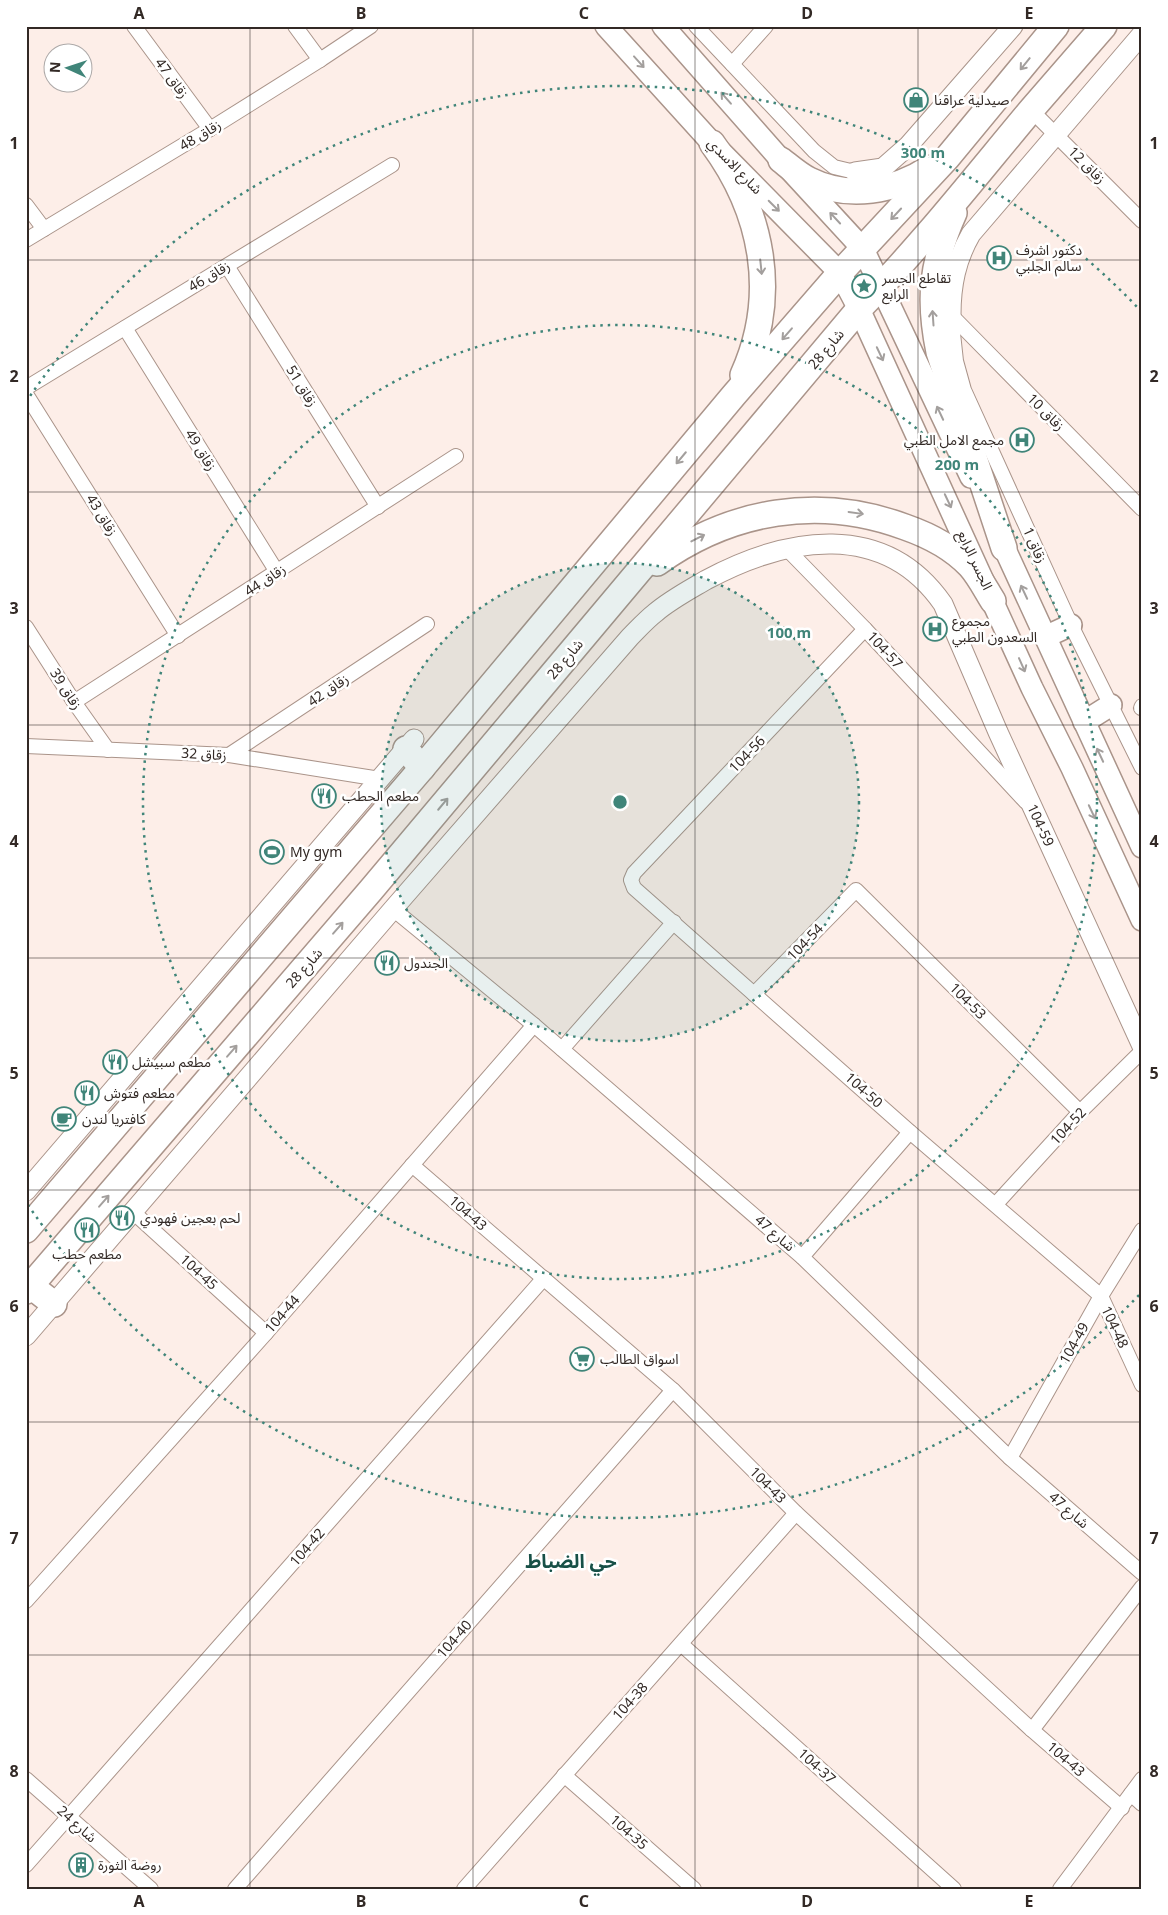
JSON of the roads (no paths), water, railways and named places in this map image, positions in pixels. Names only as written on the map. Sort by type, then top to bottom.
[{"type":"highway","points":[[26,1230],[422,768],[734,395],[840,273],[948,158],[1056,26]]},
{"type":"highway","name":"شارع 28","points":[[29,1288],[371,890],[859,309],[881,287],[976,178],[1031,110],[1104,26]]},
{"type":"highway","points":[[712,143],[728,166],[750,213],[762,267],[762,301],[755,344],[734,395]]},
{"type":"highway","points":[[781,160],[808,180],[827,187],[850,192],[894,186],[915,178],[948,158]]},
{"type":"highway","points":[[976,178],[957,206],[943,236],[935,269],[932,297],[934,326],[939,352],[1004,548]]},
{"type":"highway","points":[[606,611],[646,572],[676,550],[700,536],[752,517],[807,510],[862,514],[915,530],[940,543],[969,566],[994,601]]},
{"type":"highway","points":[[410,744],[422,768]]},
{"type":"highway","points":[[29,1288],[54,1304]]},
{"type":"main road","name":"شارع الاسدي","points":[[606,26],[712,143],[840,273],[859,309]]},
{"type":"main road","points":[[663,26],[781,160],[863,249],[1142,847]]},
{"type":"main road","points":[[856,172],[883,168],[908,146],[1013,26]]},
{"type":"main road","points":[[951,315],[953,279],[965,245],[979,224],[1142,34]]},
{"type":"main road","name":"الجسر الرابع","points":[[859,309],[994,601],[1032,688],[1072,768],[1142,920]]},
{"type":"main road","name":"104-59","points":[[26,1336],[630,637],[656,612],[685,592],[720,573],[755,558],[786,548],[813,544],[841,544],[867,549],[892,559],[913,572],[931,587],[943,604],[998,732],[1142,1046]]},
{"type":"main road","points":[[1045,637],[1072,625]]},
{"type":"main road","points":[[1084,722],[1111,705]]},
{"type":"main road","points":[[26,1191],[410,744]]},
{"type":"street","name":"زقاق 47","points":[[134,26],[210,129]]},
{"type":"street","points":[[295,26],[320,60]]},
{"type":"street","name":"زقاق 48","points":[[26,240],[210,129],[371,26]]},
{"type":"street","points":[[696,26],[814,151],[834,167],[856,172]]},
{"type":"street","points":[[732,64],[766,26]]},
{"type":"street","name":"زقاق 12","points":[[1031,110],[1142,221]]},
{"type":"street","name":"زقاق 46","points":[[26,388],[392,165]]},
{"type":"street","points":[[26,205],[44,229]]},
{"type":"street","name":"زقاق 51","points":[[227,266],[378,507]]},
{"type":"street","name":"زقاق 10","points":[[951,315],[1142,509]]},
{"type":"street","name":"زقاق 1","points":[[951,315],[956,361],[964,390],[1072,625],[1142,768]]},
{"type":"street","name":"زقاق 49","points":[[125,328],[277,572]]},
{"type":"street","name":"زقاق 43","points":[[26,394],[178,636]]},
{"type":"street","name":"زقاق 44","points":[[74,702],[456,456]]},
{"type":"street","name":"104-57","points":[[786,548],[865,629],[1036,812]]},
{"type":"street","name":"زقاق 42","points":[[229,755],[427,624]]},
{"type":"street","name":"زقاق 39","points":[[26,627],[74,702],[108,750]]},
{"type":"street","name":"104-56","points":[[631,880],[634,873],[865,629]]},
{"type":"street","name":"زقاق 32","points":[[26,746],[229,755],[380,779]]},
{"type":"street","name":"104-50","points":[[631,880],[634,888],[910,1132],[1101,1296]]},
{"type":"street","name":"104-54","points":[[754,994],[856,890]]},
{"type":"street","name":"104-53","points":[[856,890],[1080,1112]]},
{"type":"street","name":"شارع 47","points":[[393,909],[534,1025],[802,1257],[1010,1458],[1142,1573]]},
{"type":"street","points":[[562,1049],[674,922]]},
{"type":"street","name":"104-44","points":[[26,1601],[266,1333],[534,1025]]},
{"type":"street","name":"104-52","points":[[996,1204],[1080,1112],[1142,1051]]},
{"type":"street","points":[[802,1257],[910,1132]]},
{"type":"street","name":"104-43","points":[[412,1165],[673,1390],[796,1514],[1032,1730],[1122,1808]]},
{"type":"street","name":"104-45","points":[[133,1212],[266,1333]]},
{"type":"street","name":"104-49","points":[[1010,1458],[1101,1296],[1142,1230]]},
{"type":"street","name":"104-42","points":[[26,1865],[544,1278]]},
{"type":"street","name":"104-48","points":[[1101,1296],[1142,1385]]},
{"type":"street","name":"104-40","points":[[235,1889],[673,1390]]},
{"type":"street","name":"104-38","points":[[464,1889],[796,1514]]},
{"type":"street","points":[[1032,1730],[1142,1587]]},
{"type":"street","name":"104-37","points":[[680,1644],[954,1889]]},
{"type":"street","name":"104-35","points":[[564,1775],[694,1889]]},
{"type":"street","name":"شارع 24","points":[[26,1779],[70,1816],[150,1889]]},
{"type":"street","points":[[1060,1889],[1142,1779]]},
{"type":"street","points":[[1131,1794],[1142,1804]]},
{"type":"place","name":"صيدلية عراقنا","points":[[916,100]]},
{"type":"place","name":"دكتور اشرف سالم الجلبي","points":[[999,258]]},
{"type":"place","name":"تقاطع الجسر الرابع","points":[[864,286]]},
{"type":"place","name":"مجمع الامل الطبي","points":[[1022,440]]},
{"type":"place","name":"مجموع السعدون الطبي","points":[[935,629]]},
{"type":"place","name":"مطعم الحطب","points":[[324,796]]},
{"type":"place","name":"My gym","points":[[272,852]]},
{"type":"place","name":"الجندول","points":[[387,963]]},
{"type":"place","name":"مطعم سبيشل","points":[[115,1062]]},
{"type":"place","name":"مطعم فتوش","points":[[87,1093]]},
{"type":"place","name":"كافتريا لندن","points":[[64,1119]]},
{"type":"place","name":"لحم بعجين فهودي","points":[[122,1218]]},
{"type":"place","name":"مطعم حطب","points":[[87,1230]]},
{"type":"place","name":"اسواق الطالب","points":[[582,1359]]},
{"type":"place","name":"روضة الثورة","points":[[81,1865]]},
{"type":"district","name":"حي الضباط","points":[[571,1561]]}]
